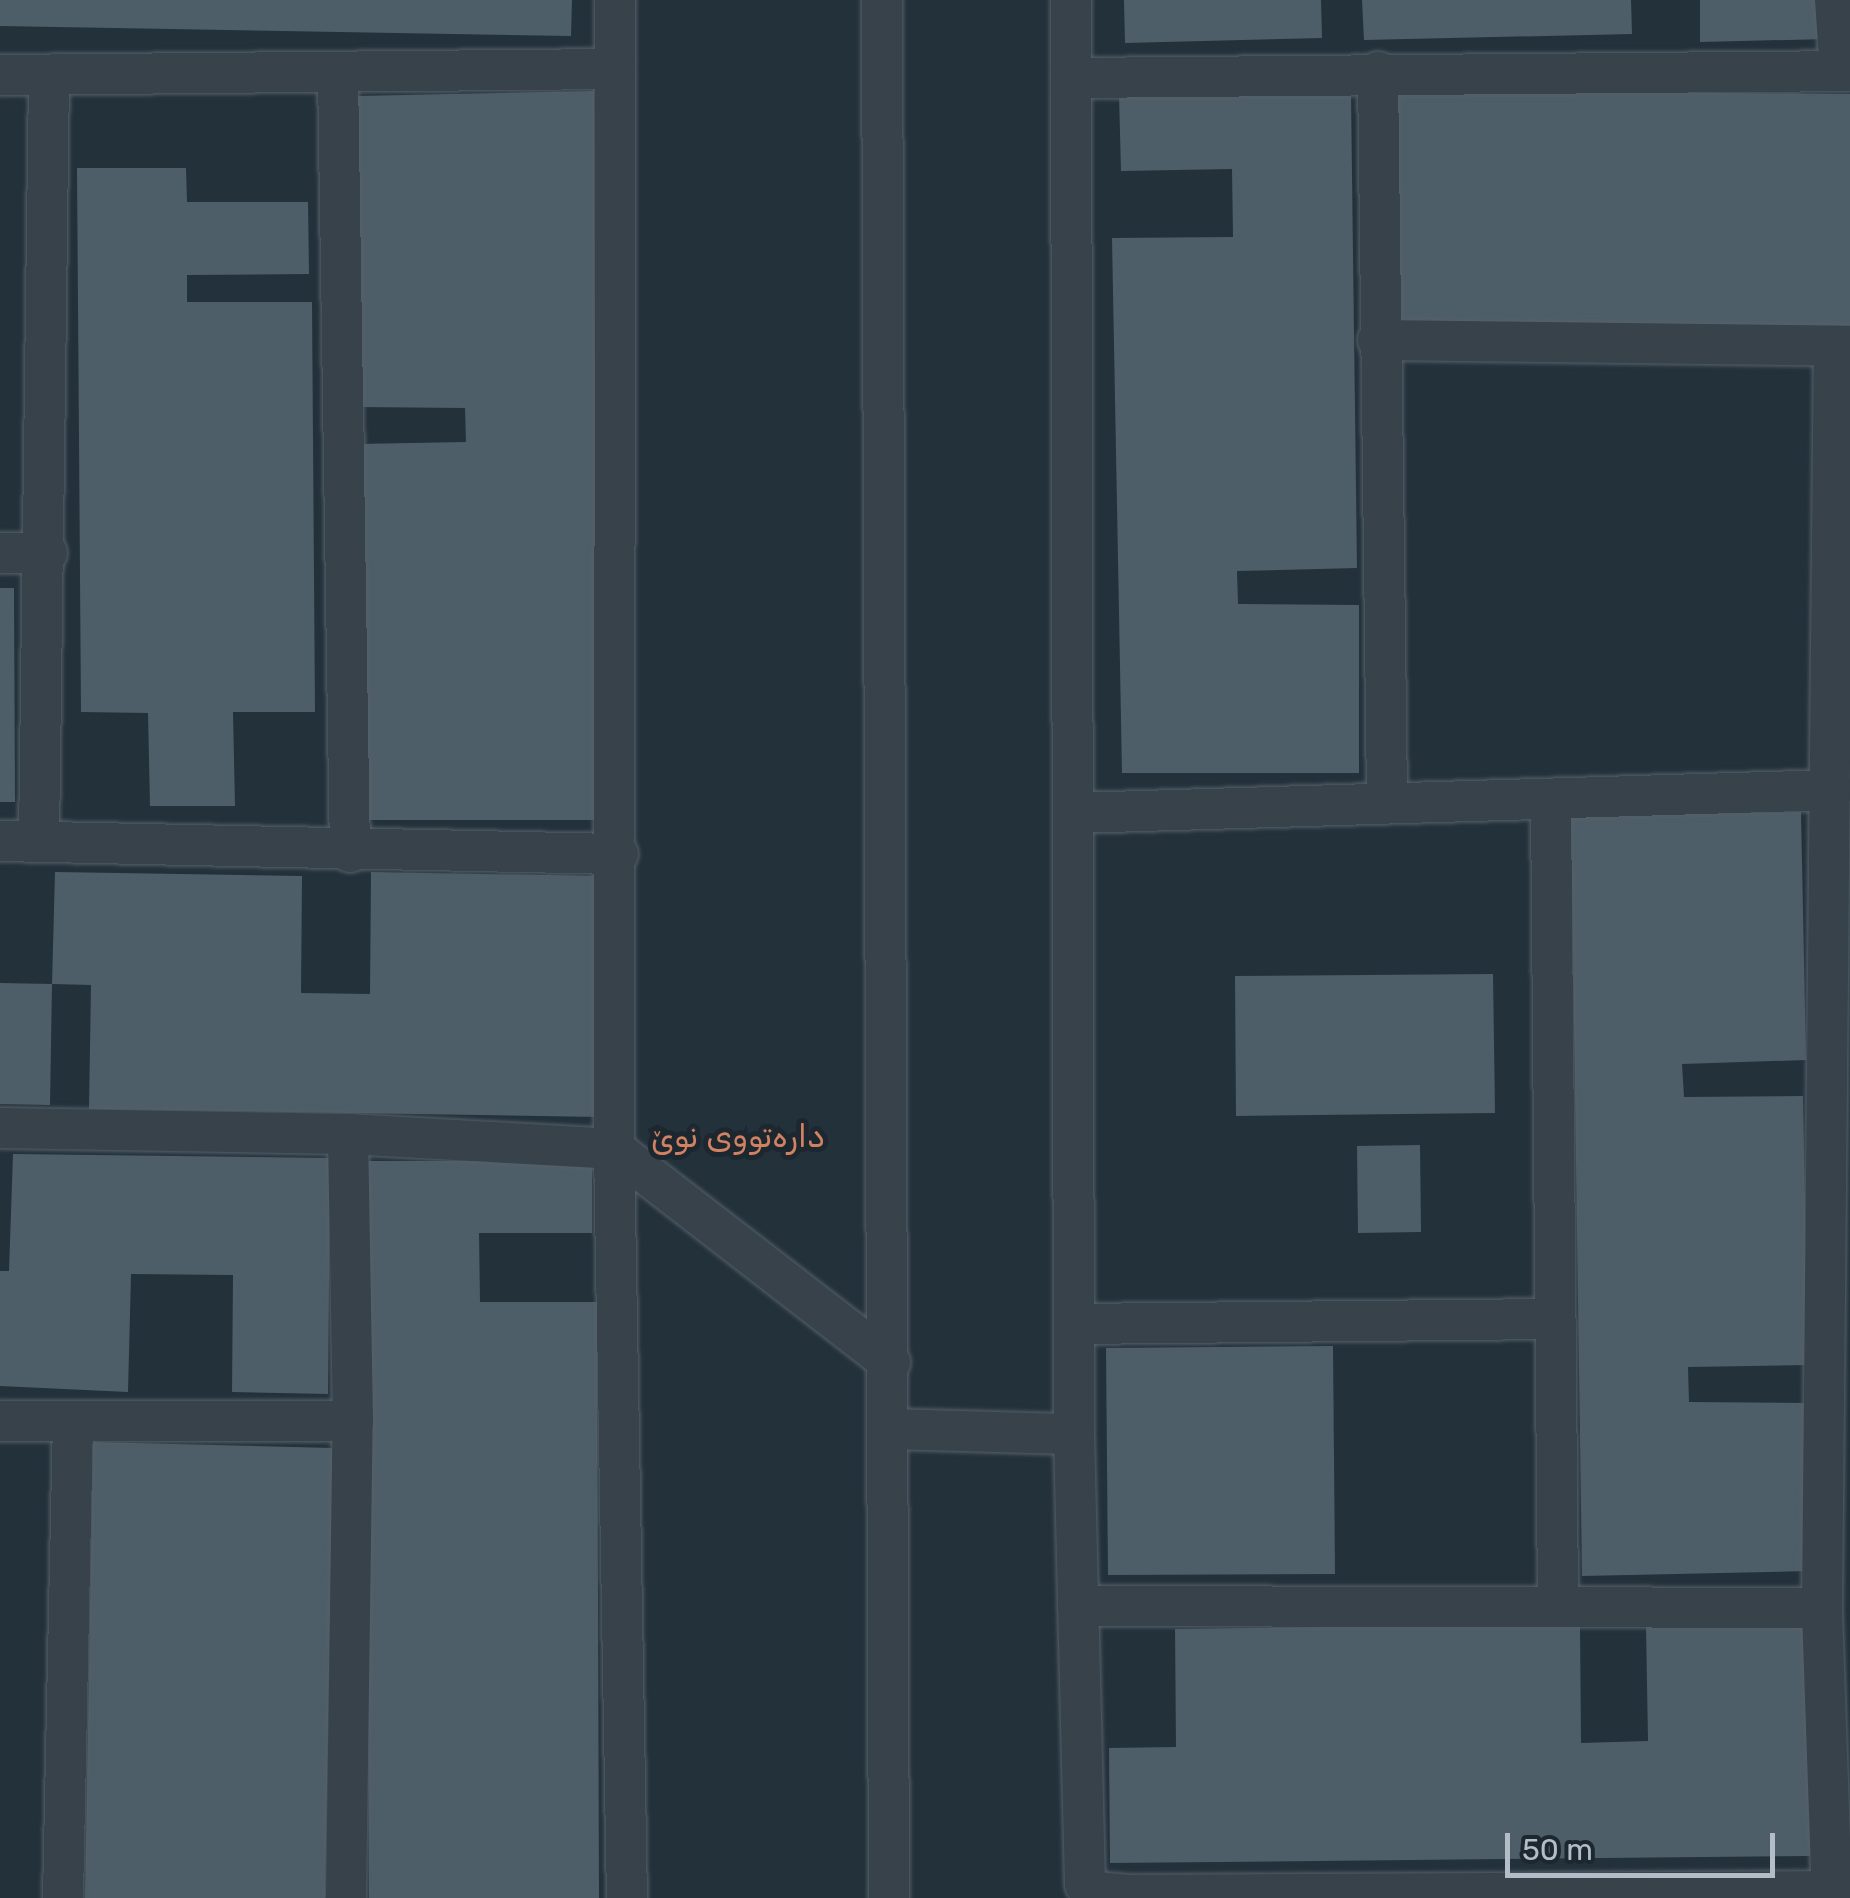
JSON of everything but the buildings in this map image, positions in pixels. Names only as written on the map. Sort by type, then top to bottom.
[{"type":"street","points":[[615,0],[618,854],[614,1149],[627,1898]]},
{"type":"street","points":[[882,0],[890,1898]]},
{"type":"street","points":[[1071,0],[1076,813],[1074,1434],[1085,1884],[1115,1894],[1200,1896],[1838,1894],[1822,1608],[1840,1078],[1833,790],[1842,346],[1378,340]]},
{"type":"street","points":[[1071,78],[1378,72],[1845,71],[1836,0]]},
{"type":"street","points":[[0,75],[615,69]]},
{"type":"street","points":[[1378,72],[1378,340],[1387,802]]},
{"type":"street","points":[[338,73],[350,852]]},
{"type":"street","points":[[49,76],[46,553],[19,840],[350,852],[618,854]]},
{"type":"street","points":[[0,554],[46,553]]},
{"type":"street","points":[[1076,813],[1833,790]]},
{"type":"street","points":[[1551,801],[1552,1319],[1558,1606]]},
{"type":"street","points":[[0,1128],[348,1134],[614,1149],[890,1362]]},
{"type":"street","points":[[346,1898],[352,1421],[348,1134]]},
{"type":"street","points":[[1074,1324],[1552,1319]]},
{"type":"street","points":[[0,1421],[352,1421]]},
{"type":"street","points":[[63,1898],[74,1422]]},
{"type":"street","points":[[891,1429],[1074,1434]]},
{"type":"street","points":[[1078,1606],[1822,1608]]},
{"type":"district","name":"دارەتووی نوێ","points":[[738,1136]]}]
